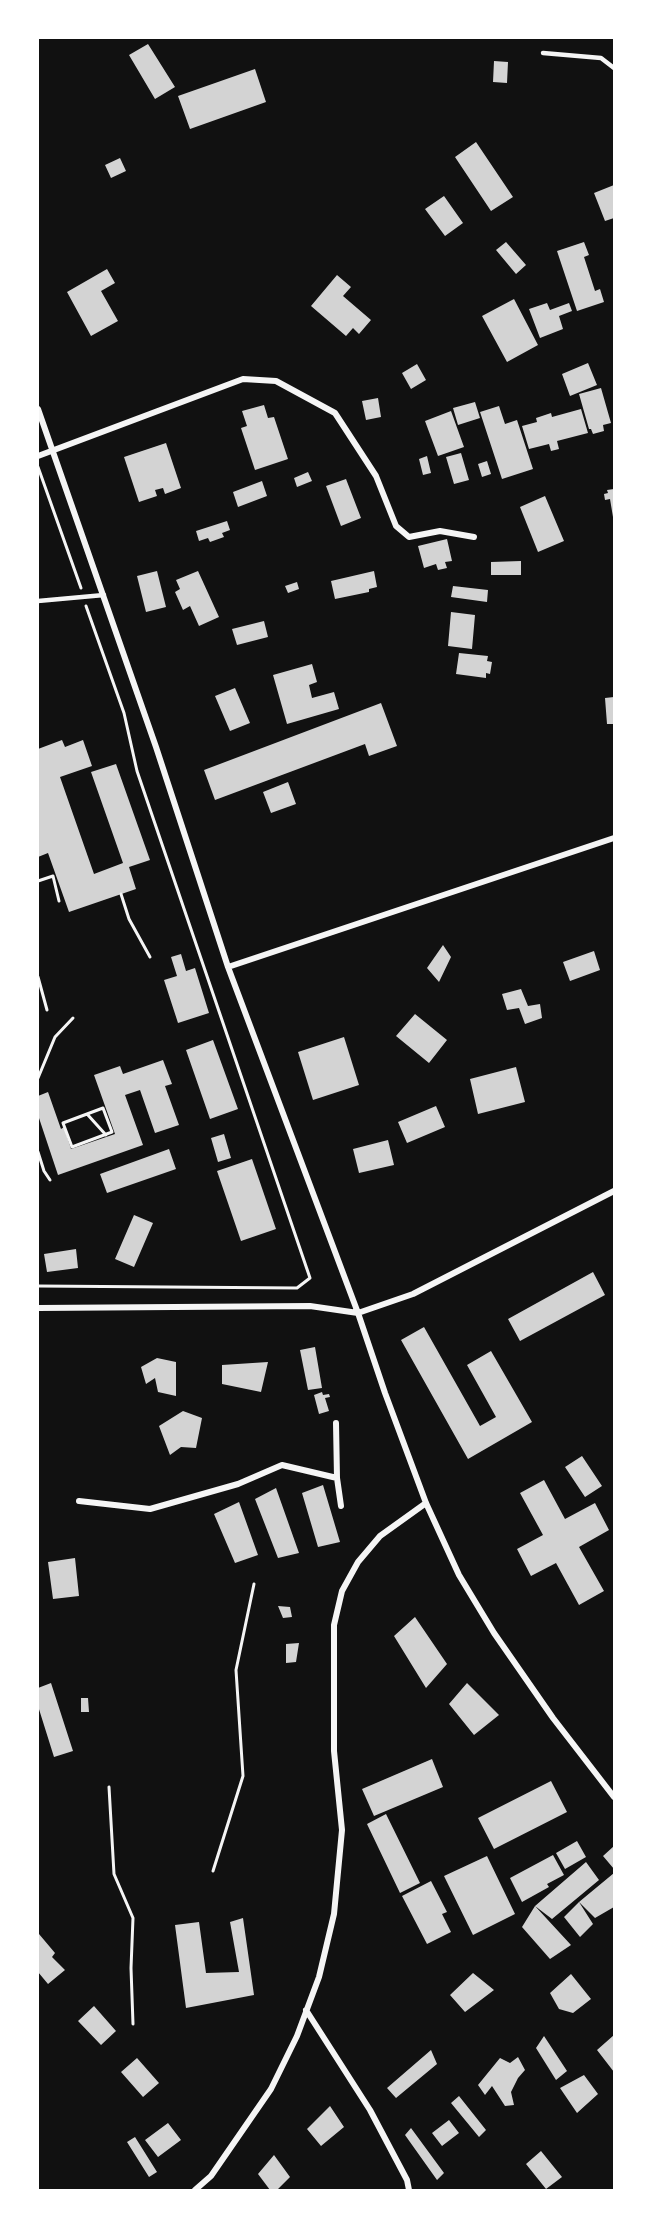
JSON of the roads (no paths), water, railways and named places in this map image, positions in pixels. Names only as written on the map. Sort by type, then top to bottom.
[{"type":"street","points":[[38,456],[243,379],[276,381],[335,413],[376,476],[396,526],[409,537],[440,531],[474,537]]},
{"type":"street","points":[[38,409],[104,596],[228,967],[358,1312],[426,1503],[459,1575],[494,1633],[553,1718],[615,1797]]},
{"type":"street","points":[[228,967],[615,838]]},
{"type":"street","points":[[38,1308],[310,1306],[358,1312],[413,1294],[615,1191]]},
{"type":"street","points":[[336,1423],[337,1478],[341,1506]]},
{"type":"street","points":[[79,1501],[150,1509],[238,1484],[282,1465],[337,1478]]},
{"type":"street","points":[[195,2190],[212,2176],[271,2089],[297,2036],[319,1977],[334,1914],[342,1830],[334,1751],[334,1625],[342,1592],[358,1562],[380,1536],[426,1503]]},
{"type":"street","points":[[306,2010],[370,2110],[407,2180],[409,2190]]},
{"type":"lane","points":[[543,53],[601,58],[615,68]]},
{"type":"lane","points":[[38,601],[104,596]]}]
